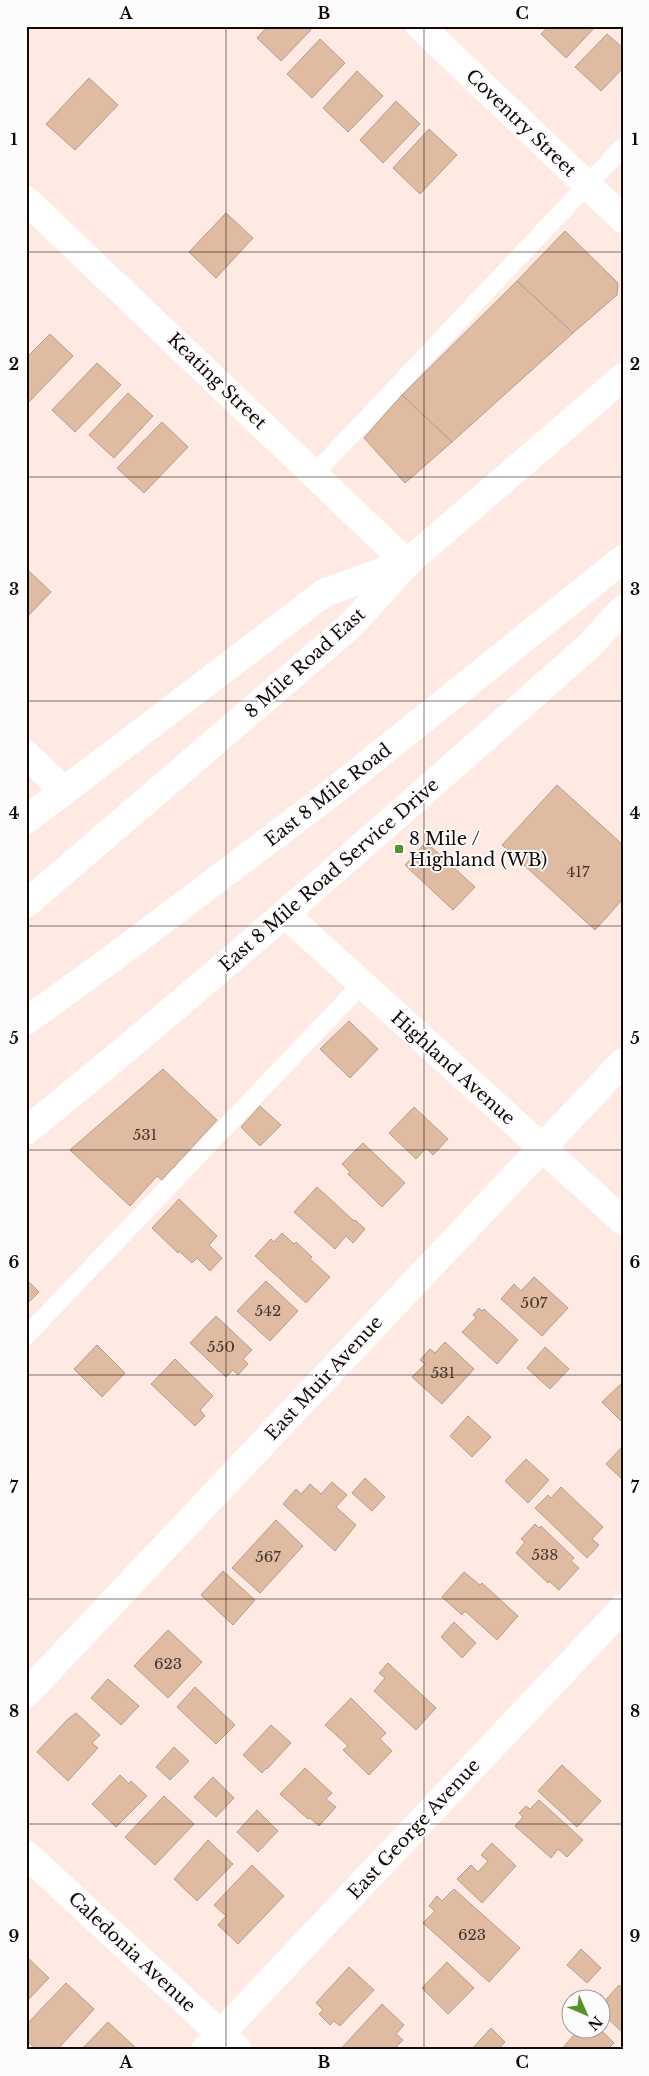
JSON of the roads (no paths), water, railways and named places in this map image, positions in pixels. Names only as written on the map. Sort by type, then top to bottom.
[{"type":"main road","name":"Coventry Street","points":[[420,26],[623,219]]},
{"type":"main road","name":"Keating Street","points":[[26,200],[407,562]]},
{"type":"main road","name":"8 Mile Road East","points":[[26,904],[351,625],[407,562],[623,377]]},
{"type":"main road","name":"East 8 Mile Road","points":[[26,1021],[325,798],[623,559]]},
{"type":"main road","points":[[26,820],[324,593],[407,562]]},
{"type":"main road","name":"East 8 Mile Road Service Drive","points":[[26,1131],[94,1077],[285,914],[589,646],[623,609]]},
{"type":"main road","points":[[26,754],[64,791]]},
{"type":"main road","name":"Highland Avenue","points":[[285,914],[623,1221]]},
{"type":"main road","name":"East Muir Avenue","points":[[26,1694],[623,1062]]},
{"type":"main road","name":"East George Avenue","points":[[221,2044],[623,1608]]},
{"type":"main road","name":"Caledonia Avenue","points":[[26,1854],[221,2044]]},
{"type":"lane","points":[[314,474],[623,147]]},
{"type":"lane","points":[[26,1336],[361,984]]},
{"type":"place","name":"8 Mile / Highland (WB)","points":[[399,849]]}]
